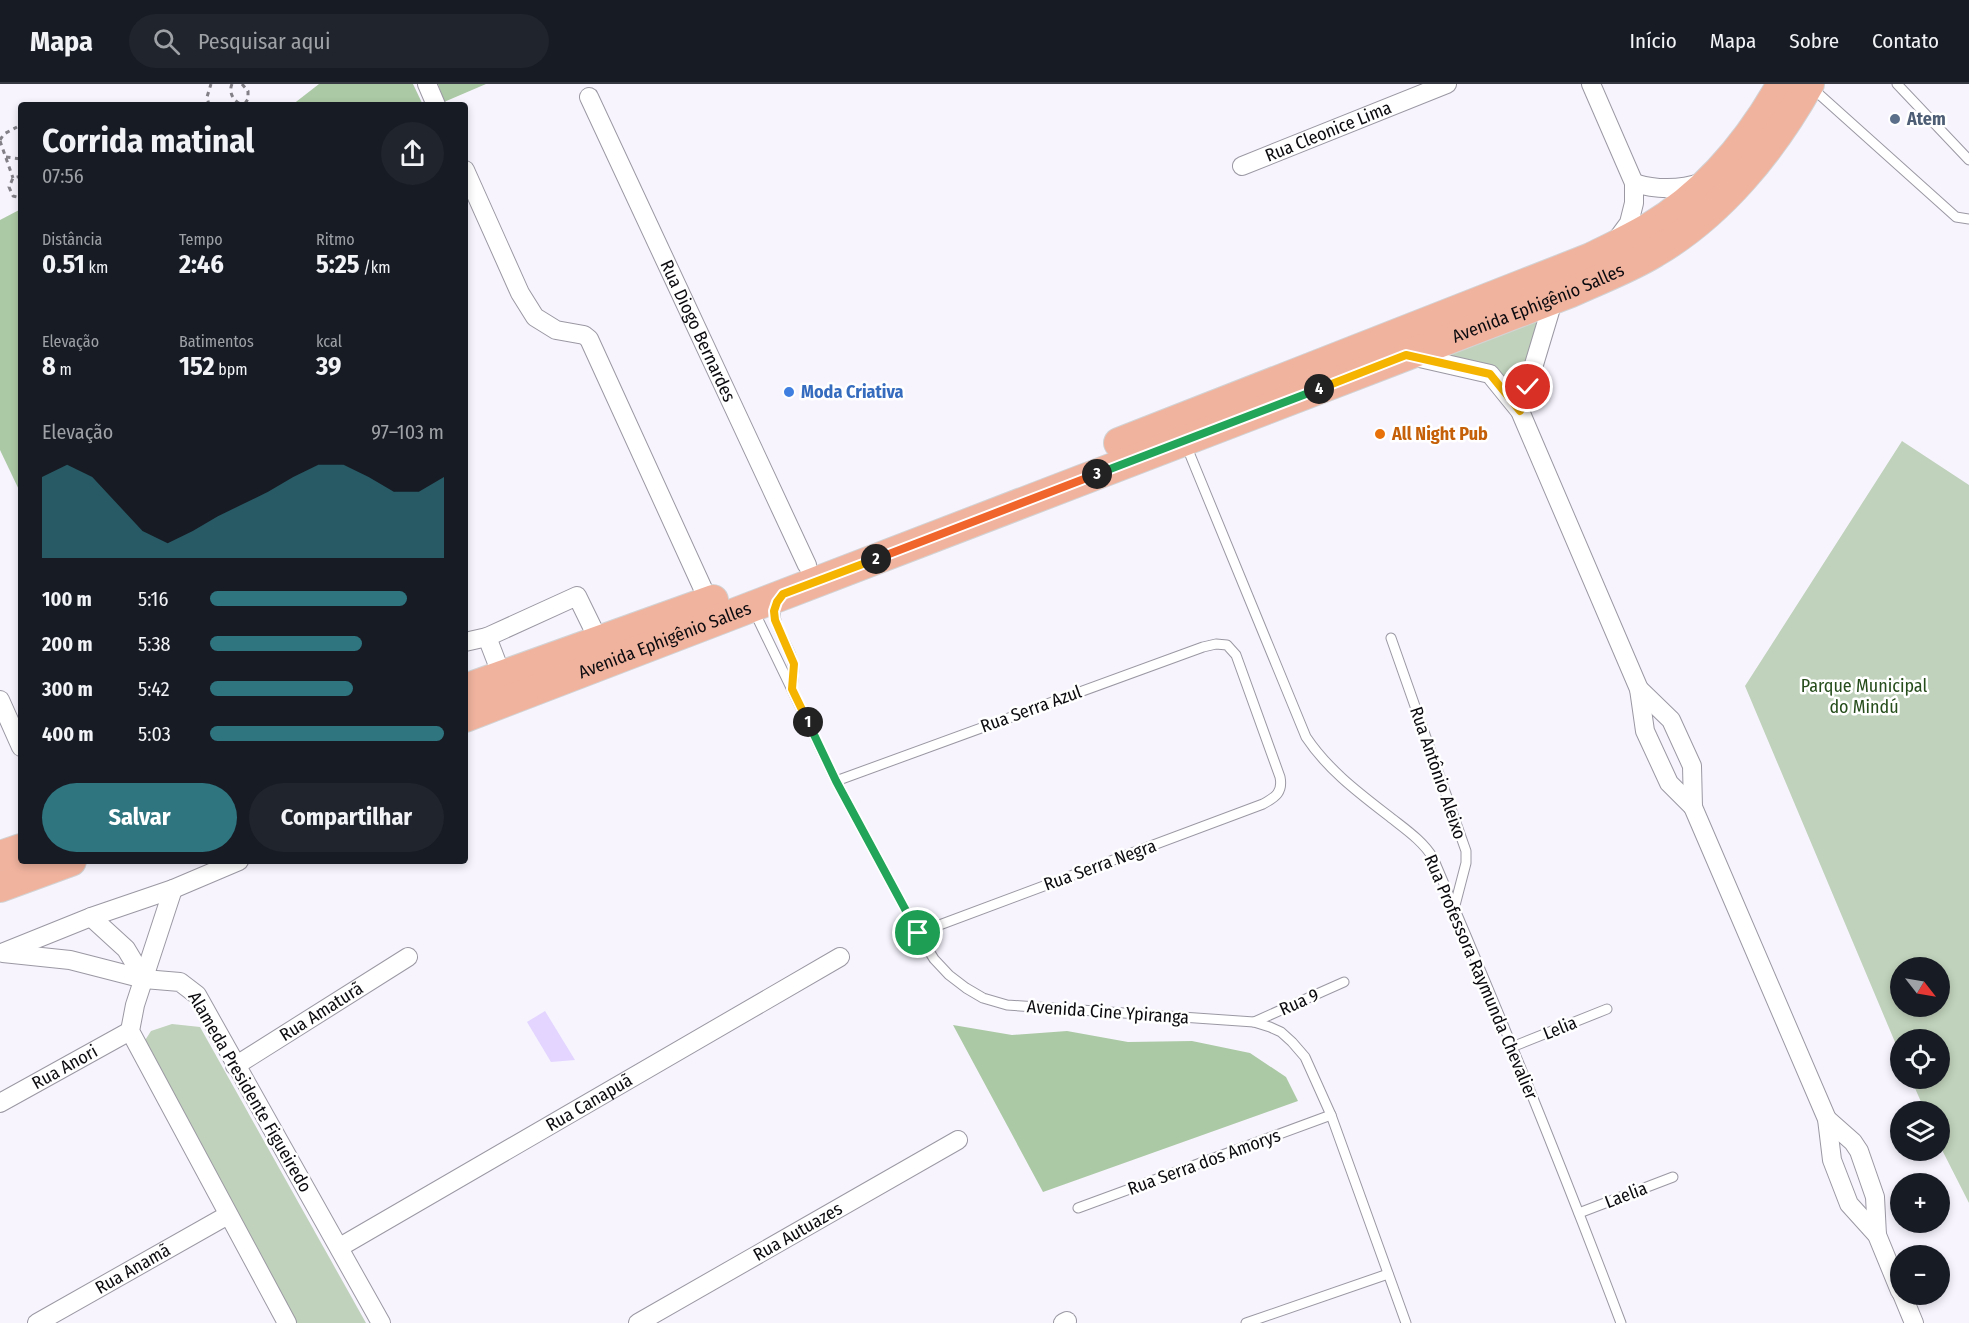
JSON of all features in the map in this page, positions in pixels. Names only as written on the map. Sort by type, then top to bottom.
[{"type":"main road","name":"Avenida Ephigênio Salles","points":[[468,688],[807,565],[1602,253],[1650,227],[1700,191],[1800,84]]},
{"type":"main road","name":"Avenida Ephigênio Salles","points":[[468,716],[1571,292],[1654,253],[1698,222],[1759,159],[1790,116],[1800,84]]},
{"type":"main road","points":[[0,856],[18,850]]},
{"type":"main road","points":[[0,887],[63,864]]},
{"type":"street","points":[[427,84],[435,102]]},
{"type":"street","name":"Rua Cleonice Lima","points":[[1242,166],[1447,84]]},
{"type":"street","points":[[1591,84],[1634,183],[1634,203],[1629,223],[1617,240],[1602,253]]},
{"type":"street","name":"Rua Diogo Bernardes","points":[[589,97],[807,565]]},
{"type":"street","name":"Avenida Ephigênio Salles","points":[[468,177],[520,293],[535,317],[546,326],[556,330],[588,336],[709,602]]},
{"type":"street","points":[[1634,183],[1652,188],[1672,188],[1691,186],[1711,179]]},
{"type":"street","points":[[1520,411],[1554,298]]},
{"type":"street","points":[[1406,355],[1490,374],[1520,411],[1639,689],[1645,731],[1669,783],[1693,807],[1827,1119],[1832,1160],[1849,1204],[1876,1235],[1890,1267]]},
{"type":"street","points":[[468,641],[487,637],[576,596],[599,641]]},
{"type":"street","points":[[487,637],[502,676]]},
{"type":"street","points":[[1639,689],[1671,720],[1692,766],[1693,807]]},
{"type":"street","points":[[0,700],[18,740]]},
{"type":"street","points":[[2,953],[91,917],[173,889],[232,864]]},
{"type":"street","points":[[173,889],[135,1005],[130,1031],[287,1323]]},
{"type":"street","points":[[91,917],[126,949],[144,979]]},
{"type":"street","points":[[2,953],[70,960],[144,979]]},
{"type":"street","name":"Rua Amaturã","points":[[235,1066],[408,957]]},
{"type":"street","name":"Rua Canapuã","points":[[339,1247],[840,957]]},
{"type":"street","name":"Alameda Presidente Figueiredo","points":[[144,979],[180,982],[197,995],[381,1323]]},
{"type":"street","name":"Rua Anori","points":[[0,1103],[130,1031]]},
{"type":"street","points":[[1827,1119],[1857,1146],[1875,1197],[1876,1235]]},
{"type":"street","name":"Rua Autuazes","points":[[638,1323],[958,1140]]},
{"type":"street","name":"Rua Anamã","points":[[37,1323],[228,1215]]},
{"type":"street","points":[[1906,1305],[1914,1323]]},
{"type":"lane","points":[[1800,84],[1956,217],[1969,219]]},
{"type":"lane","points":[[1897,84],[1969,160]]},
{"type":"lane","name":"Rua Professora Raymunda Chevalier","points":[[1184,441],[1306,737],[1315,751],[1339,775],[1417,838],[1433,858],[1512,1047],[1621,1323]]},
{"type":"lane","name":"Avenida Cine Ypiranga","points":[[783,594],[774,611],[775,620],[794,664],[792,689]]},
{"type":"lane","name":"Avenida Cine Ypiranga","points":[[752,607],[836,781],[918,933],[934,959],[949,975],[983,998],[1007,1005],[1254,1022],[1270,1026],[1292,1042],[1305,1057],[1331,1116],[1406,1323]]},
{"type":"lane","name":"Rua Antônio Aleixo","points":[[1391,638],[1466,851],[1466,863],[1454,909]]},
{"type":"lane","name":"Rua Serra Azul","points":[[836,781],[1216,644],[1227,645],[1236,655],[1280,777],[1279,792]]},
{"type":"lane","name":"Rua Serra Negra","points":[[918,933],[1263,804],[1279,792]]},
{"type":"lane","name":"Rua 9","points":[[1254,1022],[1344,982]]},
{"type":"lane","name":"Lelia","points":[[1512,1047],[1607,1009]]},
{"type":"lane","name":"Rua Serra dos Amorys","points":[[1078,1208],[1331,1116]]},
{"type":"lane","name":"Laelia","points":[[1579,1213],[1673,1177]]},
{"type":"lane","points":[[1246,1323],[1388,1274]]},
{"type":"path","points":[[208,102],[207,97],[211,84]]},
{"type":"path","points":[[232,84],[230,88],[232,96],[239,102]]},
{"type":"path","points":[[242,84],[248,91],[246,102]]},
{"type":"path","points":[[14,178],[0,140],[4,134],[17,128]]},
{"type":"path","points":[[6,157],[18,159]]},
{"type":"path","points":[[18,177],[10,182],[10,192],[18,197]]},
{"type":"green space","points":[[319,84],[413,84],[422,102],[296,102]]},
{"type":"green space","points":[[438,84],[486,84],[444,102]]},
{"type":"green space","points":[[18,211],[18,488],[0,450],[0,220]]},
{"type":"green space","points":[[1550,312],[1516,399],[1492,370],[1433,355]]},
{"type":"green space","name":"Parque Municipal do Mindú","points":[[1902,441],[1969,485],[1969,1203],[1948,1161],[1950,1161],[1950,1101],[1921,1101],[1915,1089],[1950,1089],[1950,1029],[1890,1030],[1745,686]]},
{"type":"green space","points":[[172,1024],[200,1027],[366,1323],[296,1323],[142,1045],[151,1031]]},
{"type":"green space","points":[[953,1025],[1012,1035],[1067,1031],[1128,1042],[1192,1041],[1250,1053],[1286,1077],[1298,1101],[1043,1192]]},
{"type":"building","points":[[545,1011],[575,1060],[551,1062],[527,1022]]},
{"type":"place","name":"Atem","points":[[1895,119]]},
{"type":"place","name":"Moda Criativa","points":[[789,392]]},
{"type":"place","name":"All Night Pub","points":[[1380,434]]},
{"type":"route","points":[[918,933],[836,781],[792,689],[794,664],[775,620],[774,611],[783,594],[1406,355],[1490,374],[1520,411],[1528,387]]}]
